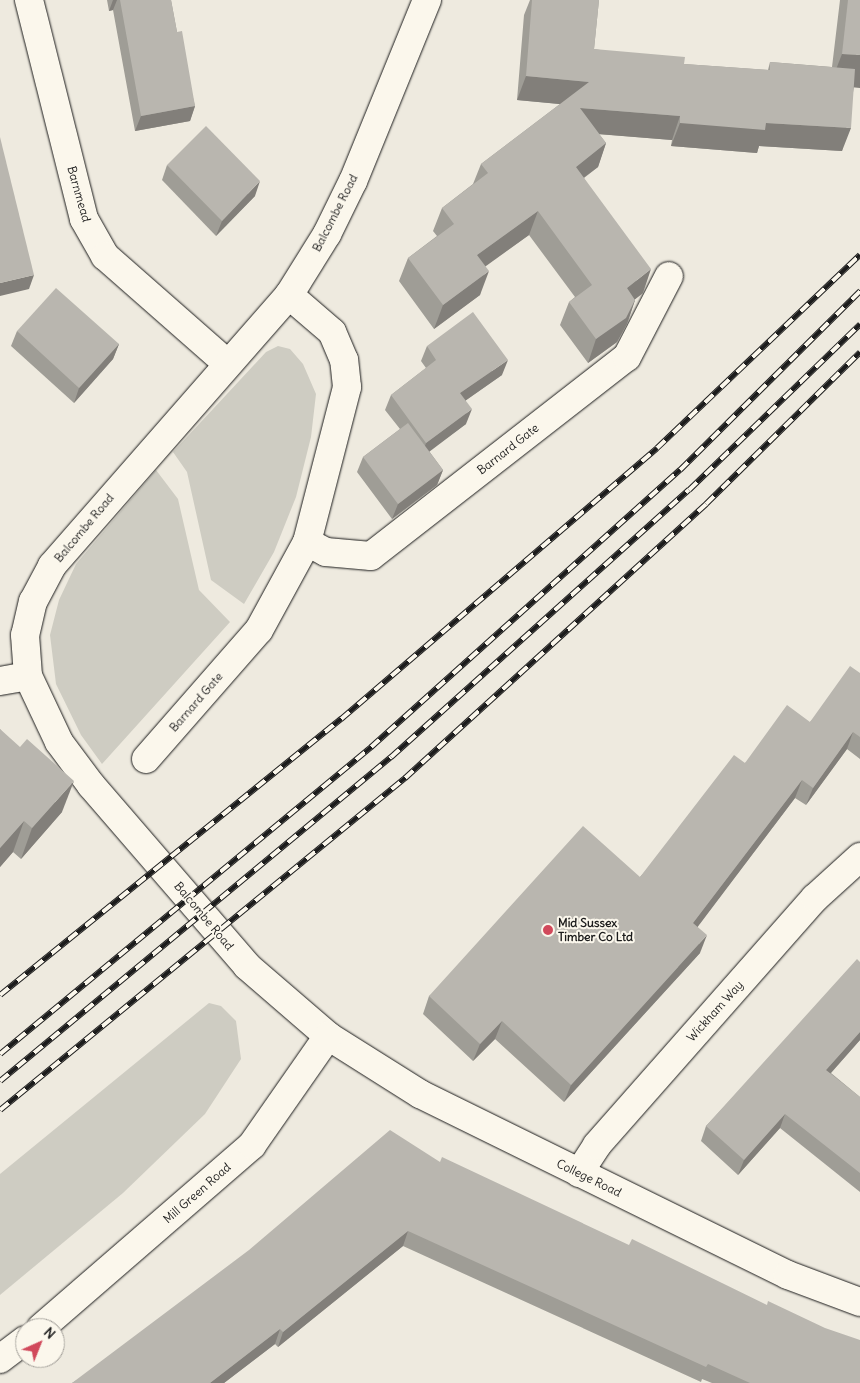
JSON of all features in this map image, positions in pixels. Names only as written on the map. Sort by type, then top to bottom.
[{"type":"street","name":"Barnmead","points":[[29,0],[84,219],[105,256],[227,364]]},
{"type":"street","name":"Balcombe Road","points":[[328,1036],[247,966],[91,785],[58,742],[28,676],[25,635],[33,601],[52,566],[289,295],[327,234],[353,180],[427,0]]},
{"type":"street","name":"Barnard Gate","points":[[307,542],[326,552],[370,556],[627,357],[669,276]]},
{"type":"street","name":"Barnard Gate","points":[[146,759],[259,630],[307,542],[347,388],[344,360],[332,332],[289,295]]},
{"type":"street","points":[[0,681],[28,676]]},
{"type":"street","name":"Wickham Way","points":[[579,1173],[596,1144],[815,898],[860,857]]},
{"type":"street","name":"College Road","points":[[328,1036],[420,1094],[788,1275],[860,1302]]},
{"type":"street","name":"Mill Green Road","points":[[53,1318],[252,1145],[328,1036]]},
{"type":"street","points":[[0,1359],[15,1348]]},
{"type":"shaded area","points":[[278,346],[290,349],[303,364],[316,394],[311,437],[296,497],[274,552],[244,604],[211,580],[187,472],[173,452],[266,352]]},
{"type":"shaded area","points":[[156,470],[178,499],[199,590],[230,622],[102,764],[81,735],[56,684],[50,635],[59,600],[76,564]]},
{"type":"shaded area","points":[[209,1003],[221,1006],[236,1021],[241,1059],[205,1114],[123,1193],[0,1295],[0,1174]]},
{"type":"building","points":[[120,0],[171,0],[177,32],[182,31],[195,106],[141,116]]},
{"type":"building","points":[[532,0],[599,0],[594,49],[685,57],[684,64],[770,70],[770,62],[855,69],[851,128],[766,123],[765,130],[680,123],[680,116],[580,108],[606,143],[576,167],[651,269],[627,288],[635,300],[626,318],[596,339],[569,302],[592,285],[538,211],[477,255],[489,271],[443,305],[408,258],[454,224],[442,208],[488,173],[481,164],[589,82],[526,76]]},
{"type":"building","points":[[848,0],[860,0],[860,55],[842,54]]},
{"type":"building","points":[[206,126],[260,181],[222,221],[167,165]]},
{"type":"building","points":[[0,137],[34,275],[0,283]]},
{"type":"building","points":[[56,288],[119,344],[79,388],[17,331]]},
{"type":"building","points":[[473,312],[508,360],[460,393],[472,409],[426,443],[391,395],[436,360],[427,346]]},
{"type":"building","points":[[408,423],[443,470],[398,504],[363,457]]},
{"type":"building","points":[[850,666],[860,673],[860,737],[853,732],[813,788],[802,780],[693,923],[707,935],[571,1085],[502,1021],[480,1044],[429,996],[583,826],[640,877],[734,755],[745,763],[787,705],[810,722]]},
{"type":"building","points":[[0,729],[20,747],[27,739],[74,781],[32,828],[24,821],[0,848]]},
{"type":"building","points":[[857,959],[860,962],[860,1032],[826,1070],[860,1097],[860,1173],[785,1114],[744,1160],[706,1126]]},
{"type":"building","points":[[390,1130],[440,1162],[442,1157],[629,1245],[632,1239],[767,1305],[768,1301],[825,1328],[860,1340],[860,1383],[750,1383],[708,1364],[706,1367],[408,1231],[283,1332],[280,1329],[210,1383],[72,1383],[249,1250]]},
{"type":"railway","points":[[0,995],[341,719],[657,448],[860,255]]},
{"type":"railway","points":[[0,1054],[371,747],[680,470],[860,291]]},
{"type":"railway","points":[[0,1081],[391,757],[689,490],[860,324]]},
{"type":"railway","points":[[0,1110],[405,778],[706,504],[860,352]]},
{"type":"place","name":"Mid Sussex Timber Co Ltd","points":[[548,930]]}]
